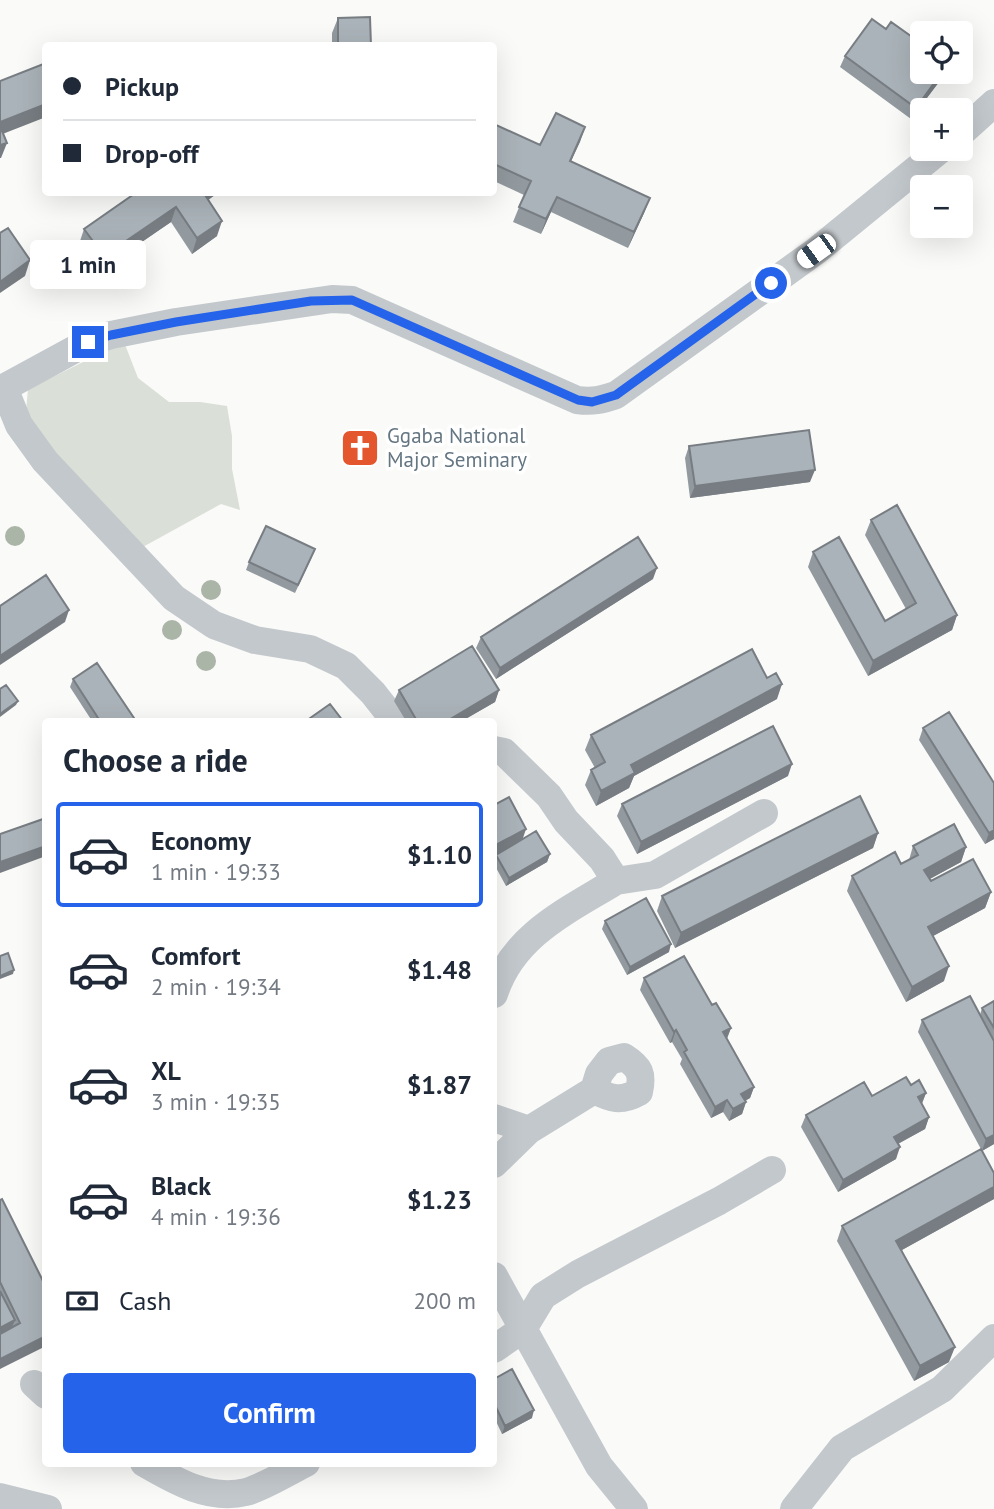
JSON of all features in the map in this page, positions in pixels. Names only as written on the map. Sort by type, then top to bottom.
[{"type":"street","points":[[973,122],[994,103]]},
{"type":"street","points":[[393,718],[346,666],[310,649],[255,640],[214,625],[174,598],[45,461],[19,425],[2,389],[88,342],[111,335],[176,322],[332,299],[352,300],[578,400],[592,402],[616,395],[816,251],[926,161]]},
{"type":"street","points":[[497,751],[504,752],[550,796],[566,821],[603,859],[616,881]]},
{"type":"street","points":[[497,989],[524,941],[544,925],[616,881],[655,875],[764,813]]},
{"type":"street","points":[[497,1161],[529,1130],[594,1090]]},
{"type":"street","points":[[497,1119],[529,1130]]},
{"type":"street","points":[[497,1347],[523,1329],[543,1296],[578,1274],[719,1201],[772,1170]]},
{"type":"street","points":[[497,1281],[599,1466],[634,1509]]},
{"type":"street","points":[[794,1509],[842,1448],[942,1389],[994,1338]]},
{"type":"street","points":[[151,1467],[169,1478],[206,1493],[247,1492],[298,1467]]},
{"type":"street","points":[[0,1497],[48,1509]]},
{"type":"shaded area","points":[[124,342],[138,378],[169,402],[200,402],[227,406],[232,436],[232,469],[240,510],[221,504],[141,548],[25,422],[28,389]]},
{"type":"building","points":[[370,17],[371,42],[338,42],[338,18]]},
{"type":"building","points":[[872,19],[886,29],[891,22],[910,35],[910,84],[933,84],[923,98],[910,98],[910,104],[845,56]]},
{"type":"building","points":[[42,65],[42,106],[0,122],[0,81]]},
{"type":"building","points":[[556,113],[585,127],[570,161],[650,198],[634,232],[557,197],[546,219],[519,207],[531,181],[497,165],[497,125],[540,145]]},
{"type":"building","points":[[0,126],[7,143],[0,145]]},
{"type":"building","points":[[131,196],[206,196],[222,221],[197,238],[176,207],[104,256],[84,229]]},
{"type":"building","points":[[8,228],[30,260],[0,282],[0,233]]},
{"type":"building","points":[[809,430],[815,470],[695,486],[689,446]]},
{"type":"building","points":[[897,505],[957,615],[873,661],[813,552],[839,537],[885,621],[916,603],[871,520]]},
{"type":"building","points":[[266,526],[315,549],[298,585],[249,562]]},
{"type":"building","points":[[638,537],[657,568],[500,668],[481,637]]},
{"type":"building","points":[[46,575],[69,610],[0,656],[0,606]]},
{"type":"building","points":[[472,646],[499,690],[452,718],[415,718],[399,690]]},
{"type":"building","points":[[752,649],[767,678],[776,673],[782,684],[631,765],[635,773],[601,791],[591,770],[605,762],[591,735]]},
{"type":"building","points":[[97,663],[134,718],[98,718],[73,679]]},
{"type":"building","points":[[6,685],[18,701],[0,714],[0,689]]},
{"type":"building","points":[[330,704],[341,718],[310,718]]},
{"type":"building","points":[[949,712],[994,783],[994,830],[989,833],[923,728]]},
{"type":"building","points":[[773,726],[792,764],[641,842],[622,804]]},
{"type":"building","points":[[860,796],[878,833],[681,933],[662,896]]},
{"type":"building","points":[[509,797],[526,829],[497,844],[497,803]]},
{"type":"building","points":[[42,819],[42,847],[0,862],[0,834]]},
{"type":"building","points":[[954,824],[966,847],[924,870],[931,881],[973,859],[991,892],[928,927],[949,966],[912,987],[852,876],[895,852],[901,864],[918,855],[913,846]]},
{"type":"building","points":[[536,831],[550,854],[509,878],[497,854]]},
{"type":"building","points":[[646,898],[671,944],[630,967],[605,921]]},
{"type":"building","points":[[8,953],[14,970],[0,976],[0,956]]},
{"type":"building","points":[[684,956],[712,1005],[716,1003],[731,1028],[723,1032],[754,1087],[741,1094],[746,1102],[733,1109],[727,1100],[715,1107],[684,1052],[687,1050],[676,1030],[674,1032],[644,978]]},
{"type":"building","points":[[970,996],[994,1041],[994,1135],[986,1139],[922,1020]]},
{"type":"building","points":[[994,1001],[994,1028],[982,1008]]},
{"type":"building","points":[[906,1077],[911,1085],[919,1080],[926,1093],[918,1097],[929,1117],[894,1137],[900,1147],[843,1180],[806,1115],[864,1082],[872,1096]]},
{"type":"building","points":[[981,1149],[994,1173],[994,1187],[896,1241],[955,1347],[920,1366],[842,1226]]},
{"type":"building","points":[[2,1199],[42,1279],[42,1338],[0,1359],[0,1334],[20,1323],[0,1282]]},
{"type":"building","points":[[0,1291],[15,1320],[0,1328]]},
{"type":"building","points":[[512,1369],[534,1410],[505,1426],[497,1409],[497,1377]]},
{"type":"place","name":"Ggaba National Major Seminary","points":[[360,448]]},
{"type":"route","points":[[88,342],[176,322],[311,301],[352,300],[578,400],[592,402],[616,395],[771,283]]}]
